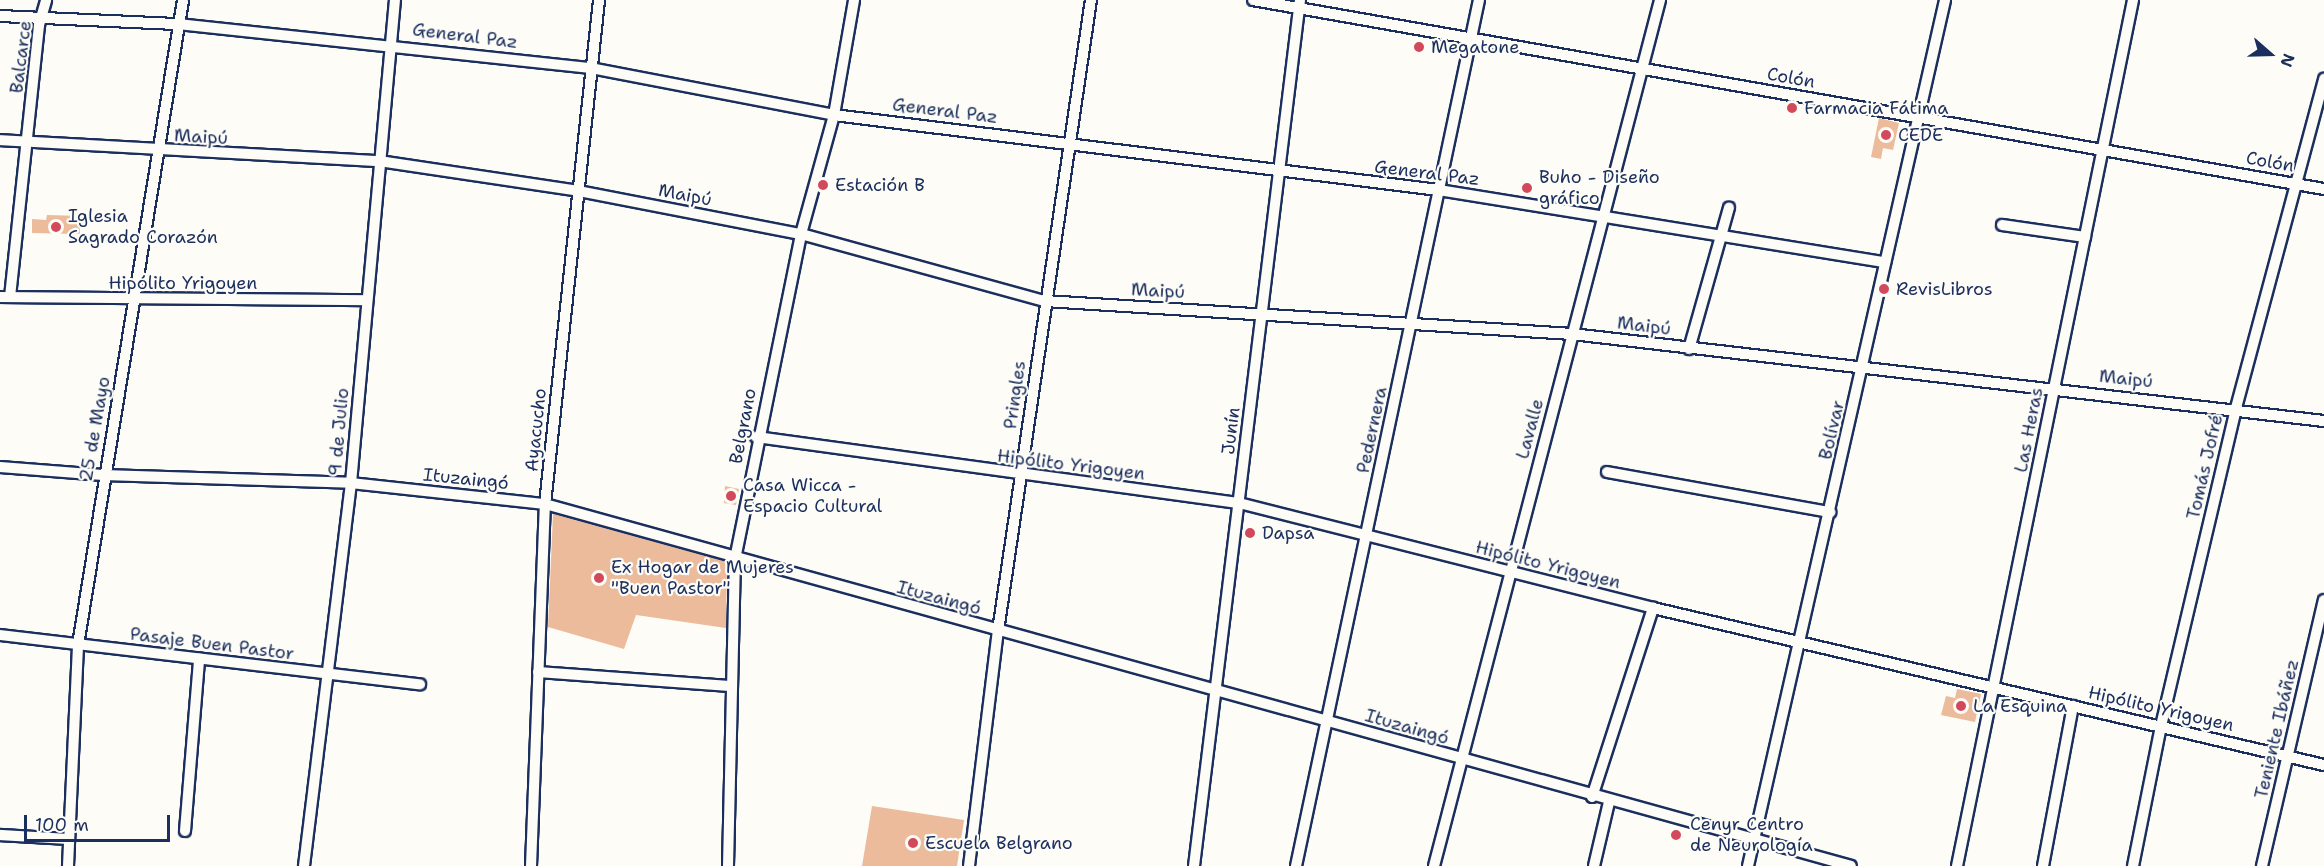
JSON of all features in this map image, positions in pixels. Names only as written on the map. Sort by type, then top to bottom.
[{"type":"street","name":"Balcarce","points":[[5,297],[29,141],[42,15],[46,0]]},
{"type":"street","name":"25 de Mayo","points":[[68,866],[78,645],[103,476],[183,0]]},
{"type":"street","name":"9 de Julio","points":[[304,866],[351,483],[394,0]]},
{"type":"street","name":"Ayacucho","points":[[531,866],[545,504],[599,0]]},
{"type":"street","name":"Belgrano","points":[[728,866],[729,686],[735,559],[756,437],[801,234],[834,115],[854,0]]},
{"type":"street","name":"Pringles","points":[[969,866],[998,631],[1068,143],[1091,0]]},
{"type":"street","name":"Colón","points":[[1252,0],[1299,4],[1641,68],[2324,189]]},
{"type":"street","name":"Pedernera","points":[[1296,866],[1479,0]]},
{"type":"street","name":"Lavalle","points":[[1434,866],[1660,0]]},
{"type":"street","name":"Bolívar","points":[[1748,866],[1945,0]]},
{"type":"street","name":"Las Heras","points":[[1957,866],[2133,0]]},
{"type":"street","name":"Junín","points":[[1194,866],[1299,4]]},
{"type":"street","name":"General Paz","points":[[0,15],[42,15],[178,24],[389,43],[591,68],[834,115],[1068,143],[1277,172],[1439,190],[1885,262]]},
{"type":"street","name":"Tomás Jofré","points":[[2133,866],[2161,726],[2236,408],[2324,79]]},
{"type":"street","name":"Maipú","points":[[0,140],[158,152],[379,161],[579,191],[801,234],[1045,301],[1411,321],[1572,334],[1689,349],[1863,365],[2236,408],[2324,421]]},
{"type":"street","points":[[1689,349],[1729,208]]},
{"type":"street","points":[[2002,225],[2085,237]]},
{"type":"street","name":"Hipólito Yrigoyen","points":[[5,297],[367,300]]},
{"type":"street","name":"Hipólito Yrigoyen","points":[[756,437],[1020,476],[1239,503],[1653,608],[1994,685],[2324,765]]},
{"type":"street","name":"Ituzaingó","points":[[0,466],[103,476],[351,483],[545,504],[735,559],[1326,720],[1610,802],[1851,866]]},
{"type":"street","points":[[1607,472],[1830,512]]},
{"type":"street","name":"Teniente Ibáñez","points":[[2262,866],[2324,600]]},
{"type":"street","points":[[1592,797],[1653,608]]},
{"type":"street","name":"Pasaje Buen Pastor","points":[[0,635],[420,684]]},
{"type":"street","points":[[185,831],[199,659]]},
{"type":"street","points":[[538,672],[729,686]]},
{"type":"street","points":[[2043,866],[2073,706]]},
{"type":"street","points":[[1594,866],[1610,802]]},
{"type":"street","points":[[0,834],[68,838]]},
{"type":"building","name":"CEDE","points":[[1879,118],[1899,123],[1893,150],[1883,148],[1881,159],[1871,157]]},
{"type":"building","name":"Iglesia Sagrado Corazón","points":[[47,215],[80,216],[80,234],[32,233],[32,219],[46,220]]},
{"type":"building","name":"Casa Wicca - Espacio Cultural","points":[[725,486],[739,489],[736,505],[724,503]]},
{"type":"building","name":"Ex Hogar de Mujeres \"Buen Pastor\"","points":[[553,514],[727,562],[726,628],[636,615],[624,649],[548,627]]},
{"type":"building","name":"La Esquina","points":[[1957,689],[1981,694],[1975,722],[1941,715],[1946,696],[1955,698]]},
{"type":"building","name":"Escuela Belgrano","points":[[872,806],[964,820],[957,866],[862,866]]},
{"type":"place","name":"Megatone","points":[[1419,47]]},
{"type":"place","name":"Farmacia Fátima","points":[[1792,108]]},
{"type":"place","name":"CEDE","points":[[1886,135]]},
{"type":"place","name":"Estación B","points":[[823,185]]},
{"type":"place","name":"Buho - Diseño gráfico","points":[[1527,188]]},
{"type":"place","name":"Iglesia Sagrado Corazón","points":[[56,227]]},
{"type":"place","name":"RevisLibros","points":[[1884,289]]},
{"type":"place","name":"Casa Wicca - Espacio Cultural","points":[[731,496]]},
{"type":"place","name":"Dapsa","points":[[1250,533]]},
{"type":"place","name":"Ex Hogar de Mujeres \"Buen Pastor\"","points":[[599,578]]},
{"type":"place","name":"La Esquina","points":[[1961,706]]},
{"type":"place","name":"Cenyr Centro de Neurología","points":[[1676,835]]},
{"type":"place","name":"Escuela Belgrano","points":[[913,843]]}]
